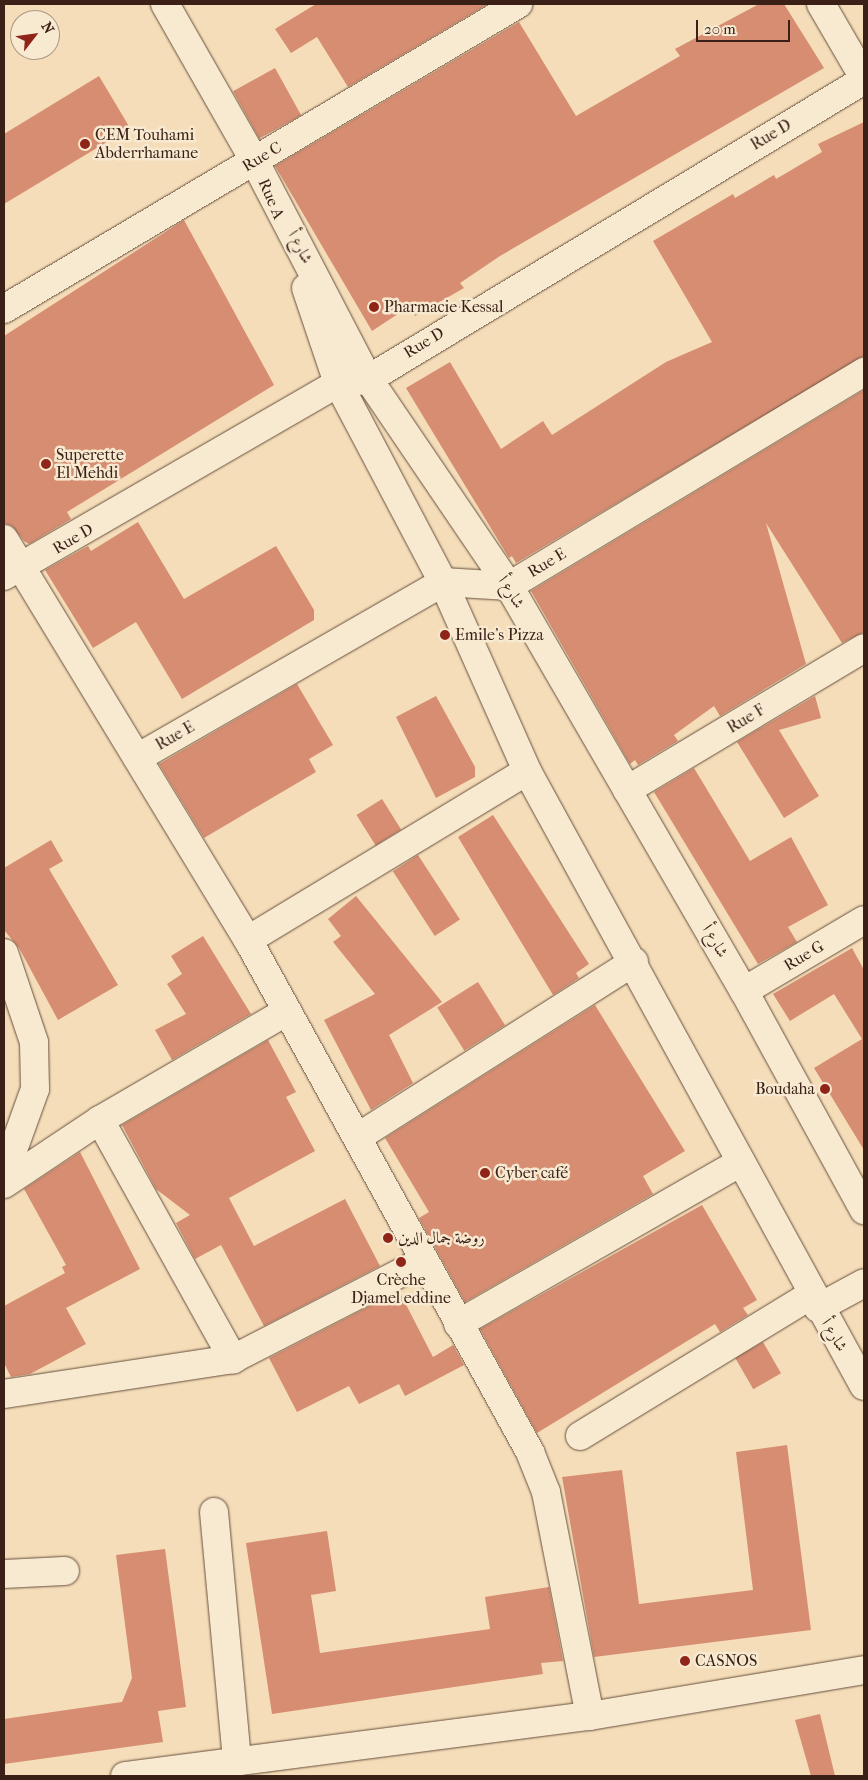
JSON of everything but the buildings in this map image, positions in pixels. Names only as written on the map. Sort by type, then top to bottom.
[{"type":"street","name":"شارع أ","points":[[165,4],[255,162],[367,378]]},
{"type":"street","name":"Rue C","points":[[4,309],[255,162],[518,4]]},
{"type":"street","points":[[821,4],[864,79]]},
{"type":"street","name":"Rue D","points":[[13,572],[338,383],[367,378],[864,79]]},
{"type":"street","name":"Rue A","points":[[255,162],[308,292]]},
{"type":"street","name":"شارع أ","points":[[284,232],[367,378],[509,586],[744,991],[858,1181],[864,1210]]},
{"type":"street","name":"شارع أ","points":[[308,292],[338,383],[443,582],[528,771],[634,962],[815,1302],[864,1386]]},
{"type":"street","name":"Rue E","points":[[139,757],[443,582],[509,586],[864,372]]},
{"type":"street","points":[[4,539],[13,572],[139,757],[248,940],[358,1137],[422,1262],[530,1452],[546,1492],[590,1716]]},
{"type":"street","name":"Rue F","points":[[627,790],[864,648]]},
{"type":"street","points":[[248,940],[528,771]]},
{"type":"street","name":"Rue G","points":[[744,991],[864,920]]},
{"type":"street","points":[[4,953],[34,1042],[35,1089],[4,1175]]},
{"type":"street","points":[[358,1137],[634,962]]},
{"type":"street","points":[[4,1184],[100,1120],[287,1011]]},
{"type":"street","points":[[100,1120],[233,1359]]},
{"type":"street","points":[[458,1324],[741,1162]]},
{"type":"street","points":[[4,1394],[233,1359],[422,1262]]},
{"type":"street","points":[[580,1436],[815,1302],[864,1283]]},
{"type":"street","points":[[214,1512],[237,1762]]},
{"type":"street","points":[[4,1574],[65,1571]]},
{"type":"street","points":[[126,1776],[590,1716],[864,1670]]},
{"type":"place","name":"CEM Touhami Abderrhamane","points":[[85,144]]},
{"type":"place","name":"Pharmacie Kessal","points":[[374,307]]},
{"type":"place","name":"Superette El Mehdi","points":[[46,464]]},
{"type":"place","name":"Emile's Pizza","points":[[445,635]]},
{"type":"place","name":"Boudaha","points":[[825,1089]]},
{"type":"place","name":"Cyber café","points":[[485,1173]]},
{"type":"place","name":"روضة جمال الدين","points":[[388,1238]]},
{"type":"place","name":"Crèche Djamel eddine","points":[[401,1262]]},
{"type":"place","name":"CASNOS","points":[[685,1661]]}]
